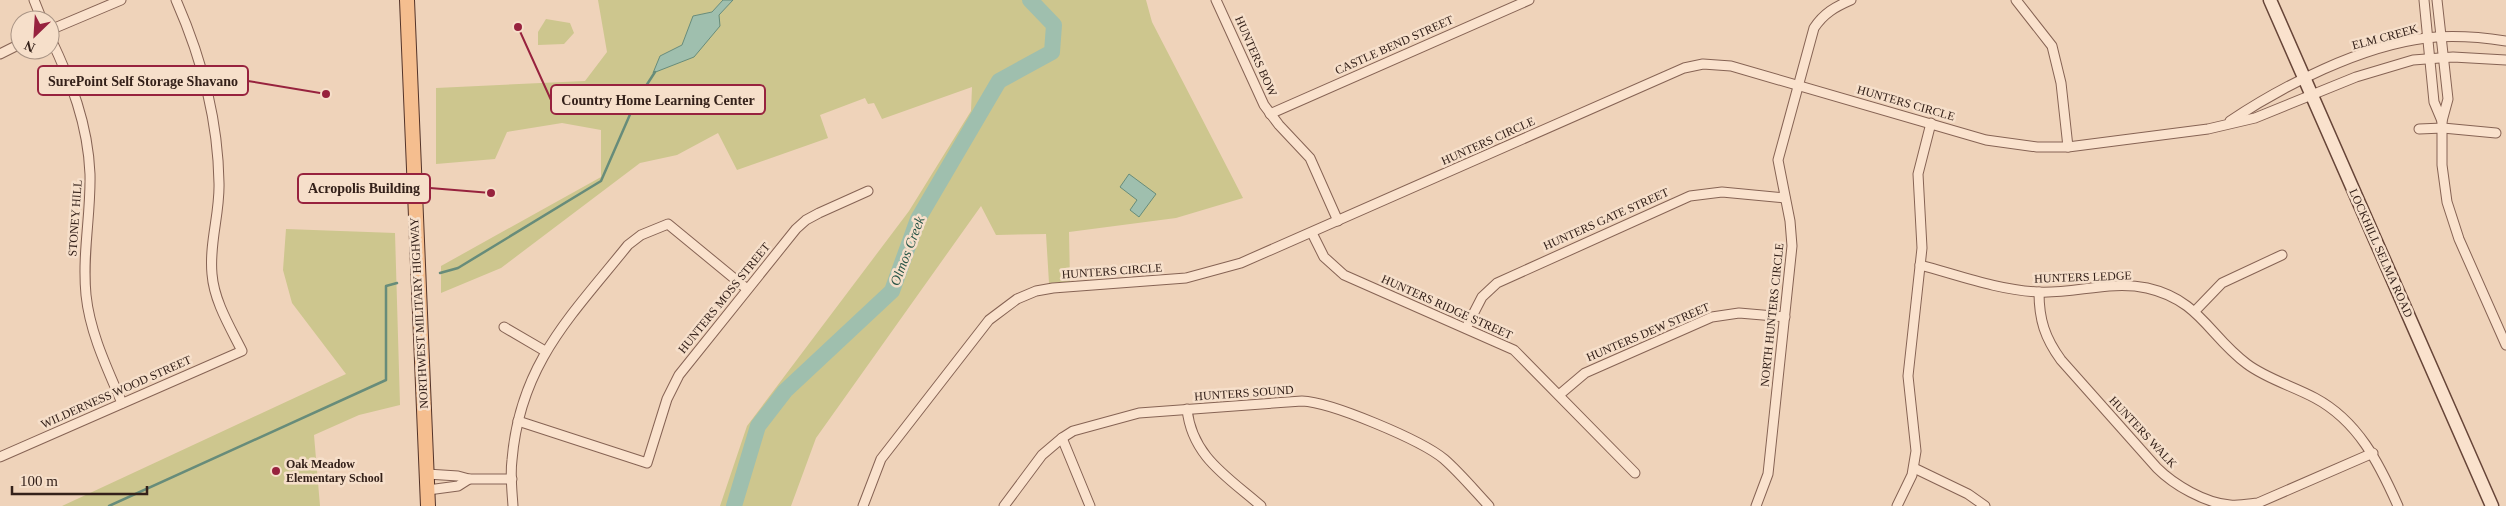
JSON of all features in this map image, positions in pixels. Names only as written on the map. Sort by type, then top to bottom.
[{"type":"main road","name":"NORTHWEST MILITARY HIGHWAY","points":[[407,0],[428,506]]},
{"type":"main road","name":"LOCKHILL SELMA ROAD","points":[[2270,0],[2492,506]]},
{"type":"street","points":[[60,26],[121,0]]},
{"type":"street","name":"WILDERNESS WOOD STREET","points":[[1,455],[242,351],[222,310],[213,285],[212,261],[219,185],[216,134],[203,72],[176,0]]},
{"type":"street","name":"HUNTERS BOW","points":[[1216,0],[1270,114],[1310,158],[1338,221]]},
{"type":"street","name":"CASTLE BEND STREET","points":[[1270,114],[1529,0]]},
{"type":"street","name":"NORTH HUNTERS CIRCLE","points":[[1756,506],[1768,474],[1792,238],[1778,160],[1814,28],[1822,17],[1832,9],[1851,0]]},
{"type":"street","points":[[2016,0],[2052,46],[2061,83],[2068,147]]},
{"type":"street","points":[[2424,0],[2434,102],[2443,124]]},
{"type":"street","points":[[2437,0],[2448,99],[2443,124],[2444,182],[2452,221],[2506,345]]},
{"type":"street","name":"ELM CREEK","points":[[2306,79],[2366,53],[2427,38],[2488,38],[2506,41]]},
{"type":"street","points":[[2312,96],[2372,72],[2413,60],[2444,57],[2486,57],[2506,60]]},
{"type":"street","name":"STONEY HILL","points":[[60,60],[78,100],[86,135],[90,175],[84,261],[86,296],[97,343],[122,403]]},
{"type":"street","name":"HUNTERS CIRCLE","points":[[863,506],[873,476],[890,446],[989,320],[1008,304],[1027,294],[1053,288],[1146,282],[1202,274],[1241,262],[1312,233],[1684,68],[1703,64],[1722,64],[1798,84],[1986,140],[2013,145],[2068,147],[2185,134],[2255,118],[2312,96]]},
{"type":"street","name":"HUNTERS CIRCLE","points":[[2226,124],[2248,109],[2306,79]]},
{"type":"street","points":[[1897,506],[1914,468],[1916,442],[1909,398],[1908,376],[1923,232],[1918,174],[1931,123]]},
{"type":"street","points":[[2419,129],[2443,124],[2496,133]]},
{"type":"street","name":"HUNTERS MOSS STREET","points":[[518,421],[647,463],[668,400],[679,375],[785,241],[806,220],[868,190]]},
{"type":"street","name":"HUNTERS GATE STREET","points":[[1466,328],[1482,297],[1498,283],[1690,196],[1722,192],[1785,198]]},
{"type":"street","points":[[513,506],[511,463],[518,421],[528,385],[545,351],[568,318],[628,245],[641,235],[668,224],[747,290]]},
{"type":"street","name":"HUNTERS RIDGE STREET","points":[[1312,233],[1324,257],[1344,275],[1514,350],[1635,472]]},
{"type":"street","points":[[2195,311],[2222,283],[2282,255]]},
{"type":"street","name":"HUNTERS LEDGE","points":[[1920,264],[2003,288],[2038,292],[2132,286],[2168,295],[2195,311],[2247,364],[2330,408],[2357,432],[2373,453],[2398,506]]},
{"type":"street","name":"HUNTERS WALK","points":[[2038,292],[2042,327],[2048,342],[2061,360],[2166,478],[2182,486],[2220,503],[2238,505],[2258,503],[2373,453]]},
{"type":"street","name":"HUNTERS DEW STREET","points":[[1559,395],[1585,374],[1712,317],[1739,313],[1785,317]]},
{"type":"street","points":[[504,328],[545,351]]},
{"type":"street","name":"HUNTERS SOUND","points":[[1004,506],[1042,455],[1062,438],[1074,431],[1123,416],[1187,409],[1302,401],[1329,405],[1436,453],[1455,469],[1489,506]]},
{"type":"street","points":[[1187,409],[1194,440],[1204,456],[1261,506]]},
{"type":"street","points":[[1062,438],[1090,506]]},
{"type":"street","points":[[1914,468],[1968,494],[1985,506]]},
{"type":"street","points":[[427,474],[458,476],[469,480],[512,479]]},
{"type":"street","points":[[428,490],[458,486],[469,480]]},
{"type":"shaded area","points":[[598,0],[723,0],[712,12],[693,16],[682,45],[660,56],[654,73],[719,15],[733,0],[1146,0],[1152,22],[1243,198],[1176,218],[1069,232],[1070,282],[1049,283],[1046,234],[996,235],[981,206],[816,438],[791,506],[720,506],[747,426],[909,211],[971,111],[972,87],[882,119],[874,103],[868,104],[865,98],[820,115],[828,138],[737,170],[718,133],[677,155],[640,163],[501,268],[441,293],[441,266],[601,177],[601,130],[562,123],[507,132],[495,159],[436,164],[436,88],[585,81],[607,52]]},
{"type":"shaded area","points":[[723,0],[733,0],[719,15],[720,26],[694,57],[653,73],[660,56],[682,45],[693,16],[712,12]]},
{"type":"shaded area","points":[[546,19],[570,23],[574,33],[564,44],[538,45],[538,32]]},
{"type":"shaded area","points":[[1129,174],[1156,194],[1139,217],[1130,210],[1137,200],[1120,187]]},
{"type":"shaded area","points":[[286,229],[395,233],[400,405],[359,415],[314,435],[320,506],[62,506],[346,374],[292,303],[283,270]]},
{"type":"waterway","name":"Olmos Creek","points":[[734,506],[758,426],[785,391],[892,291],[918,219],[999,81],[1052,52],[1054,25],[1030,0]]},
{"type":"waterway","points":[[440,273],[458,268],[601,181],[635,103],[655,72]]},
{"type":"waterway","points":[[109,506],[386,380],[386,286],[397,283]]},
{"type":"place","name":"Country Home Learning Center","points":[[518,27]]},
{"type":"place","name":"SurePoint Self Storage Shavano","points":[[326,94]]},
{"type":"place","name":"Acropolis Building","points":[[491,193]]},
{"type":"place","name":"Oak Meadow Elementary School","points":[[276,471]]}]
